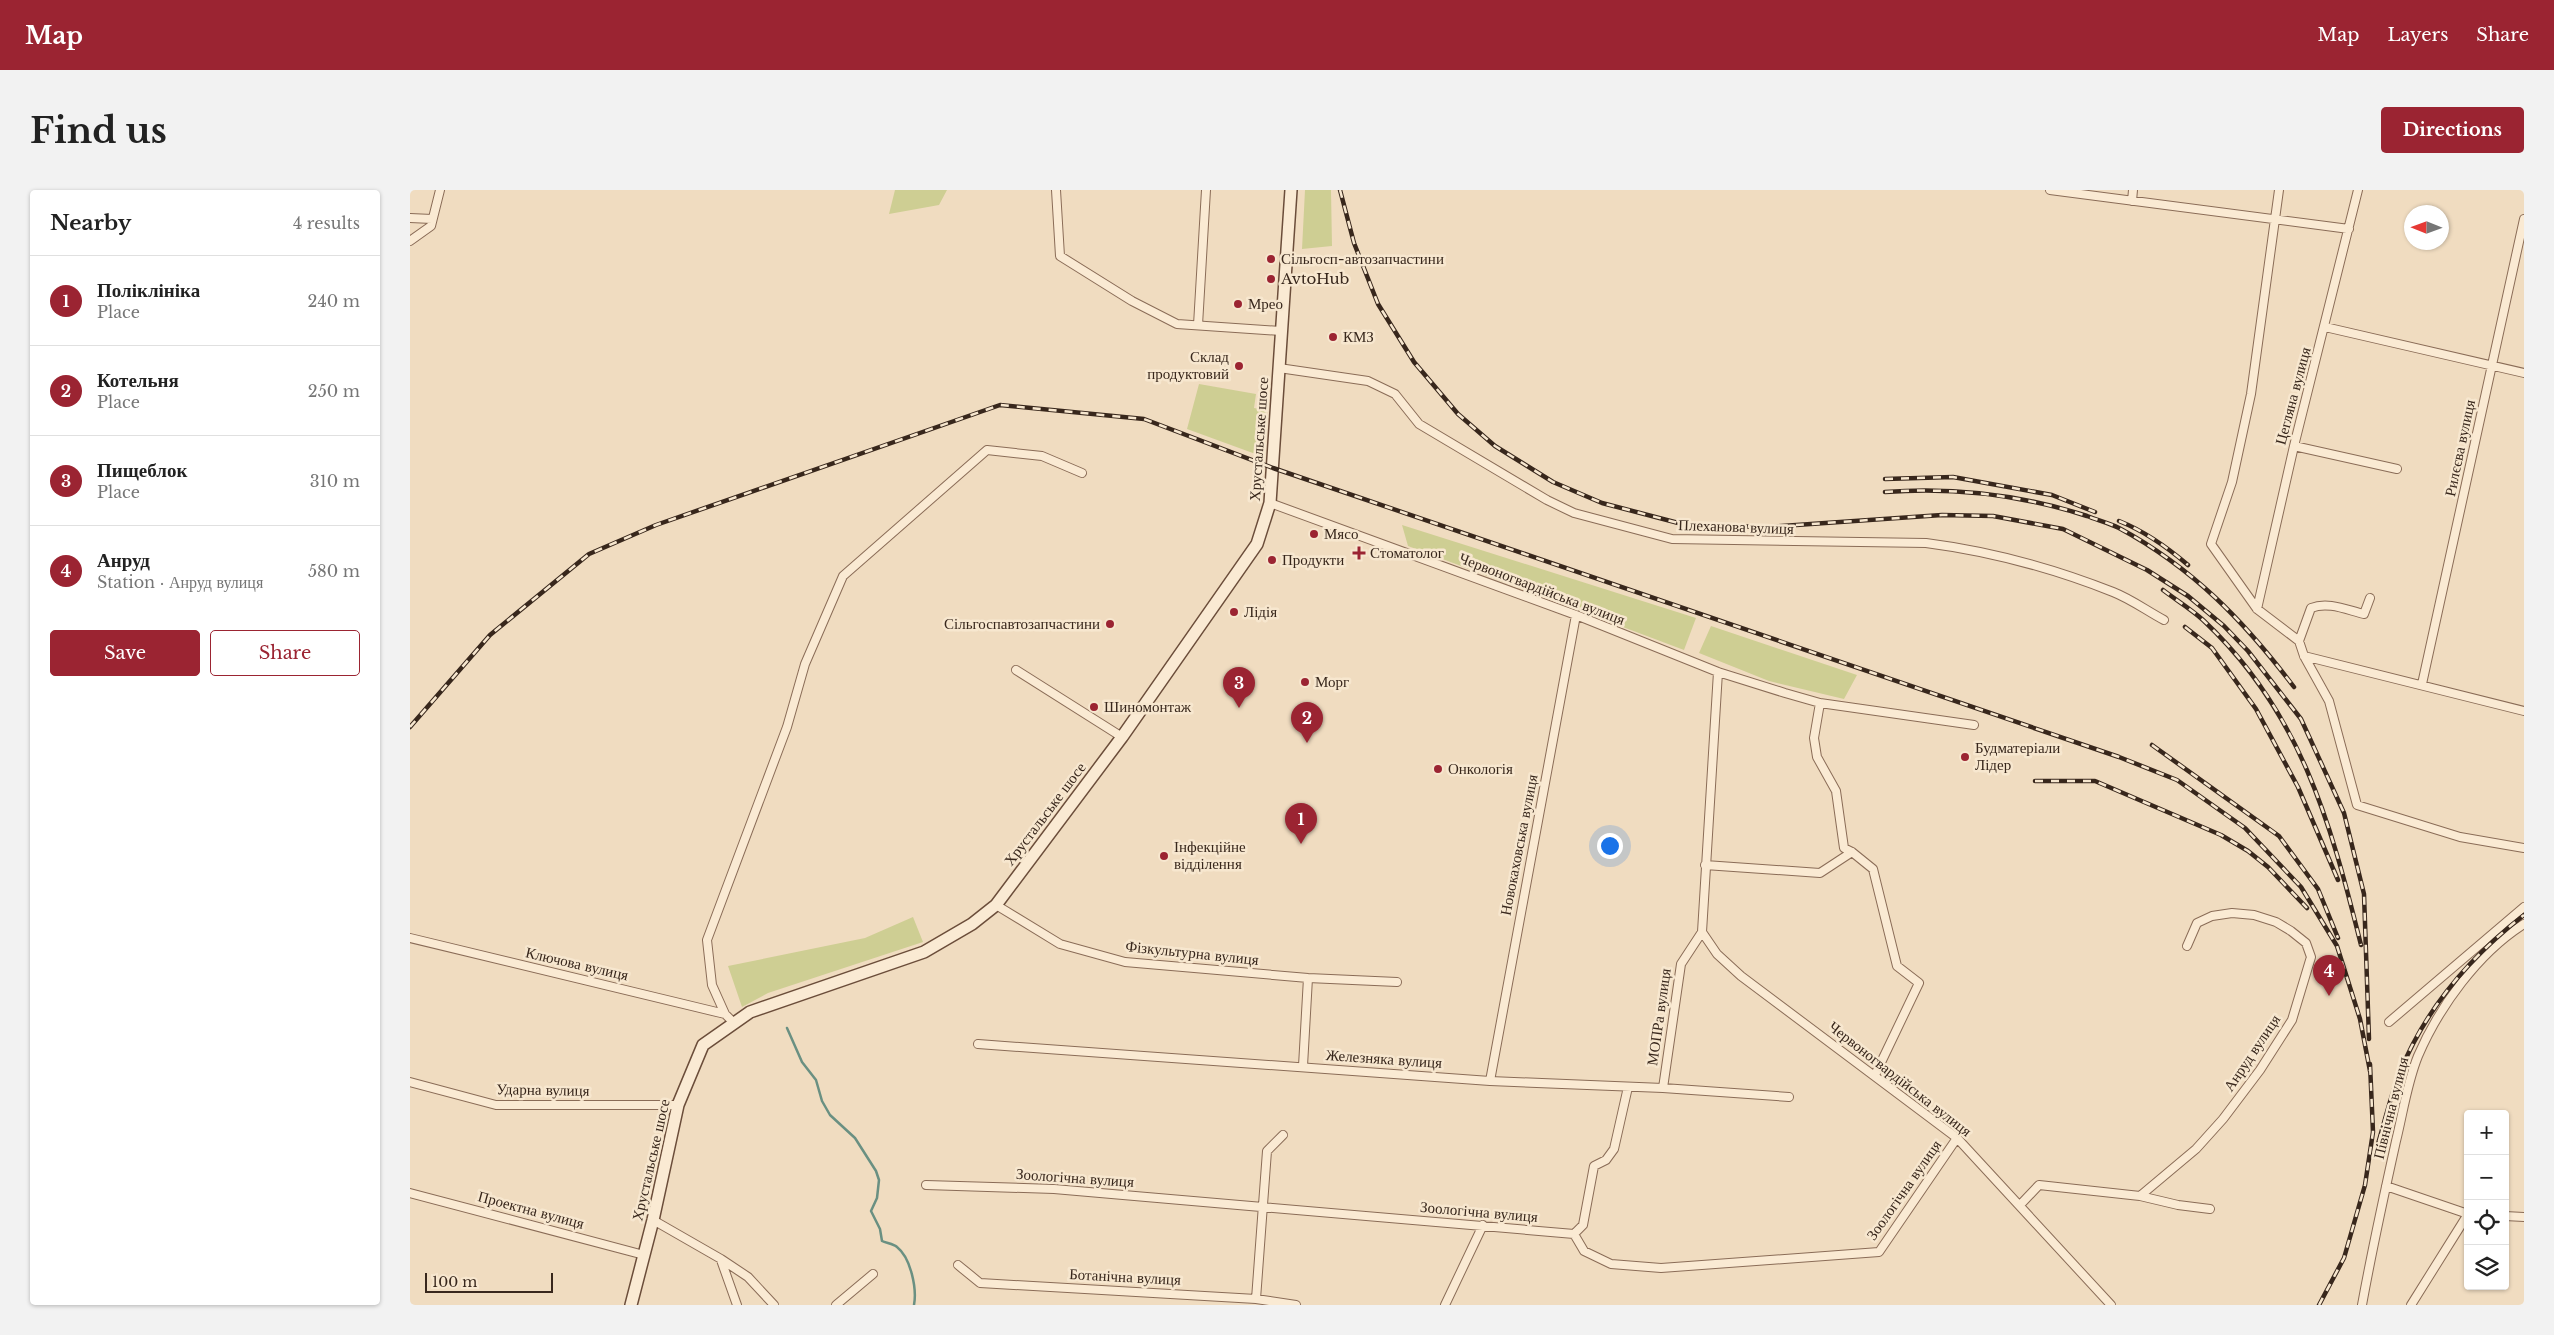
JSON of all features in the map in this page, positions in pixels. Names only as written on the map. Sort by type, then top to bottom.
[{"type":"street","points":[[410,241],[430,226],[440,190]]},
{"type":"street","points":[[1056,190],[1060,256],[1132,300],[1177,324],[1282,331]]},
{"type":"street","points":[[1198,325],[1206,190]]},
{"type":"street","name":"Хрустальське шосе","points":[[631,1305],[653,1220],[678,1104],[703,1045],[750,1012],[924,952],[972,924],[996,905],[1122,736],[1257,544],[1270,503],[1291,190]]},
{"type":"street","points":[[2050,190],[2348,229]]},
{"type":"street","points":[[2132,201],[2134,190]]},
{"type":"street","points":[[2279,190],[2251,394],[2232,482],[2211,544],[2257,609],[2299,641],[2304,656],[2329,701],[2357,806],[2460,837],[2524,848]]},
{"type":"street","name":"Цегляна вулиця","points":[[2257,609],[2294,446],[2358,190]]},
{"type":"street","points":[[410,218],[432,219]]},
{"type":"street","name":"Рилєєва вулиця","points":[[2422,684],[2524,219]]},
{"type":"street","points":[[2325,327],[2524,373]]},
{"type":"street","name":"Плеханова вулиця","points":[[1279,368],[1368,381],[1394,394],[1419,424],[1546,500],[1574,513],[1672,539],[1926,543],[1960,547],[2000,556],[2114,593],[2164,620]]},
{"type":"street","points":[[2294,446],[2397,469]]},
{"type":"street","points":[[734,1023],[725,1014],[712,985],[707,940],[787,727],[805,664],[843,576],[987,450],[1042,456],[1082,473]]},
{"type":"street","name":"Червоногвардійська вулиця","points":[[1270,503],[1576,615],[1718,672],[1820,703],[1974,725]]},
{"type":"street","points":[[2299,641],[2311,608],[2320,605],[2364,614],[2370,598]]},
{"type":"street","name":"Новокаховська вулиця","points":[[1490,1081],[1576,615]]},
{"type":"street","points":[[2304,656],[2524,711]]},
{"type":"street","points":[[1016,670],[1122,736]]},
{"type":"street","points":[[1702,932],[1718,672]]},
{"type":"street","points":[[1820,703],[1814,738],[1817,757],[1836,791],[1844,848],[1873,869],[1897,966],[1919,983],[1875,1076]]},
{"type":"street","points":[[1705,865],[1820,873],[1852,852]]},
{"type":"street","name":"Фізкультурна вулиця","points":[[996,905],[1060,944],[1125,962],[1308,978],[1397,982]]},
{"type":"street","points":[[2390,1022],[2524,907]]},
{"type":"street","name":"Анруд вулиця","points":[[2140,1196],[2196,1148],[2223,1119],[2260,1070],[2292,1020],[2311,957],[2306,943],[2276,922],[2254,915],[2232,913],[2212,916],[2197,923],[2187,946]]},
{"type":"street","name":"Північна вулиця","points":[[2362,1305],[2407,1092],[2426,1039],[2458,989],[2479,964],[2510,933],[2524,924]]},
{"type":"street","name":"Червоногвардійська вулиця","points":[[1702,932],[1717,954],[1741,976],[1957,1138],[2112,1305]]},
{"type":"street","name":"МОПРа вулиця","points":[[1663,1088],[1680,964],[1702,932]]},
{"type":"street","name":"Ключова вулиця","points":[[410,938],[725,1014]]},
{"type":"street","points":[[1303,1066],[1308,978]]},
{"type":"street","name":"Железняка вулиця","points":[[978,1044],[1490,1081],[1628,1086],[1788,1097]]},
{"type":"street","name":"Ударна вулиця","points":[[410,1082],[496,1105],[678,1104]]},
{"type":"street","points":[[1574,1234],[1583,1225],[1594,1166],[1606,1160],[1614,1149],[1628,1086]]},
{"type":"street","points":[[1256,1298],[1267,1151],[1283,1134]]},
{"type":"street","name":"Зоологічна вулиця","points":[[926,1185],[1054,1189],[1574,1234],[1584,1251],[1611,1264],[1661,1268],[1878,1252],[1957,1138]]},
{"type":"street","points":[[2020,1205],[2039,1185],[2140,1196],[2210,1210]]},
{"type":"street","points":[[2386,1186],[2464,1213]]},
{"type":"street","name":"Проектна вулиця","points":[[410,1193],[644,1254]]},
{"type":"street","points":[[2509,1216],[2524,1217]]},
{"type":"street","points":[[653,1220],[721,1259],[748,1277],[774,1305]]},
{"type":"street","points":[[2411,1305],[2464,1220]]},
{"type":"street","points":[[1446,1305],[1483,1225]]},
{"type":"street","points":[[721,1259],[737,1305]]},
{"type":"street","name":"Ботанічна вулиця","points":[[958,1265],[980,1283],[1256,1298],[1296,1305]]},
{"type":"street","points":[[836,1305],[873,1274]]},
{"type":"green space","points":[[895,190],[947,190],[939,205],[889,214]]},
{"type":"green space","points":[[1305,190],[1331,190],[1332,246],[1302,249]]},
{"type":"green space","points":[[1199,384],[1256,394],[1254,408],[1266,410],[1261,456],[1187,429]]},
{"type":"green space","points":[[1402,525],[1696,618],[1684,650],[1408,546]]},
{"type":"green space","points":[[1711,626],[1857,675],[1844,699],[1769,681],[1699,653]]},
{"type":"green space","points":[[913,917],[923,942],[768,993],[742,1007],[728,966],[865,938]]},
{"type":"waterway","points":[[787,1028],[802,1062],[816,1080],[822,1101],[830,1115],[855,1138],[876,1171],[879,1180],[877,1198],[871,1211],[880,1229],[882,1241],[896,1246],[906,1258],[914,1283],[914,1305]]},
{"type":"railway","points":[[1340,190],[1354,243],[1378,304],[1414,362],[1458,414],[1495,446],[1553,482],[1602,503],[1686,525],[1767,527],[1942,515],[1993,516],[2063,529],[2147,570],[2188,596],[2224,626],[2248,651],[2301,719],[2344,813],[2364,894],[2369,1039]]},
{"type":"railway","points":[[410,727],[490,635],[589,554],[656,525],[1000,405],[1144,419],[1273,468],[2119,757],[2177,780],[2245,828],[2301,887],[2337,946],[2360,1019],[2370,1071]]},
{"type":"railway","points":[[1885,479],[1953,477],[2052,495],[2095,512]]},
{"type":"railway","points":[[1885,492],[1936,491],[1987,494],[2062,509],[2119,528],[2171,560],[2194,578],[2236,618],[2294,687]]},
{"type":"railway","points":[[2119,521],[2155,540],[2188,565]]},
{"type":"railway","points":[[2163,590],[2203,620],[2236,655],[2264,692],[2287,730],[2307,770],[2323,811],[2337,854],[2361,945]]},
{"type":"railway","points":[[2185,627],[2212,648],[2256,709],[2298,787],[2338,880]]},
{"type":"railway","points":[[2152,745],[2279,836],[2318,889],[2338,938]]},
{"type":"railway","points":[[2035,781],[2095,781],[2221,835],[2248,851],[2268,867],[2307,908]]},
{"type":"railway","points":[[2374,1157],[2400,1072],[2423,1026],[2436,1005],[2468,966],[2504,931],[2524,915]]},
{"type":"railway","points":[[2319,1305],[2344,1258],[2365,1185],[2373,1132],[2370,1064]]},
{"type":"place","name":"Сільгосп-автозапчастини","points":[[1271,259]]},
{"type":"place","name":"AvtoHub","points":[[1271,279]]},
{"type":"place","name":"Мрео","points":[[1238,304]]},
{"type":"place","name":"КМЗ","points":[[1333,337]]},
{"type":"place","name":"Склад продуктовий","points":[[1239,366]]},
{"type":"place","name":"Мясо","points":[[1314,534]]},
{"type":"place","name":"Стоматолог","points":[[1359,553]]},
{"type":"place","name":"Продукти","points":[[1272,560]]},
{"type":"place","name":"Лідія","points":[[1234,612]]},
{"type":"place","name":"Сільгоспавтозапчастини","points":[[1110,624]]},
{"type":"place","name":"Морг","points":[[1305,682]]},
{"type":"place","name":"Шиномонтаж","points":[[1094,707]]},
{"type":"place","name":"Пищеблок","points":[[1239,708]]},
{"type":"place","name":"Котельня","points":[[1307,743]]},
{"type":"place","name":"Будматеріали Лідер","points":[[1965,757]]},
{"type":"place","name":"Онкологія","points":[[1438,769]]},
{"type":"place","name":"Поліклініка","points":[[1301,844]]},
{"type":"place","name":"Інфекційне відділення","points":[[1164,856]]},
{"type":"place","name":"Анруд","points":[[2329,996]]}]
